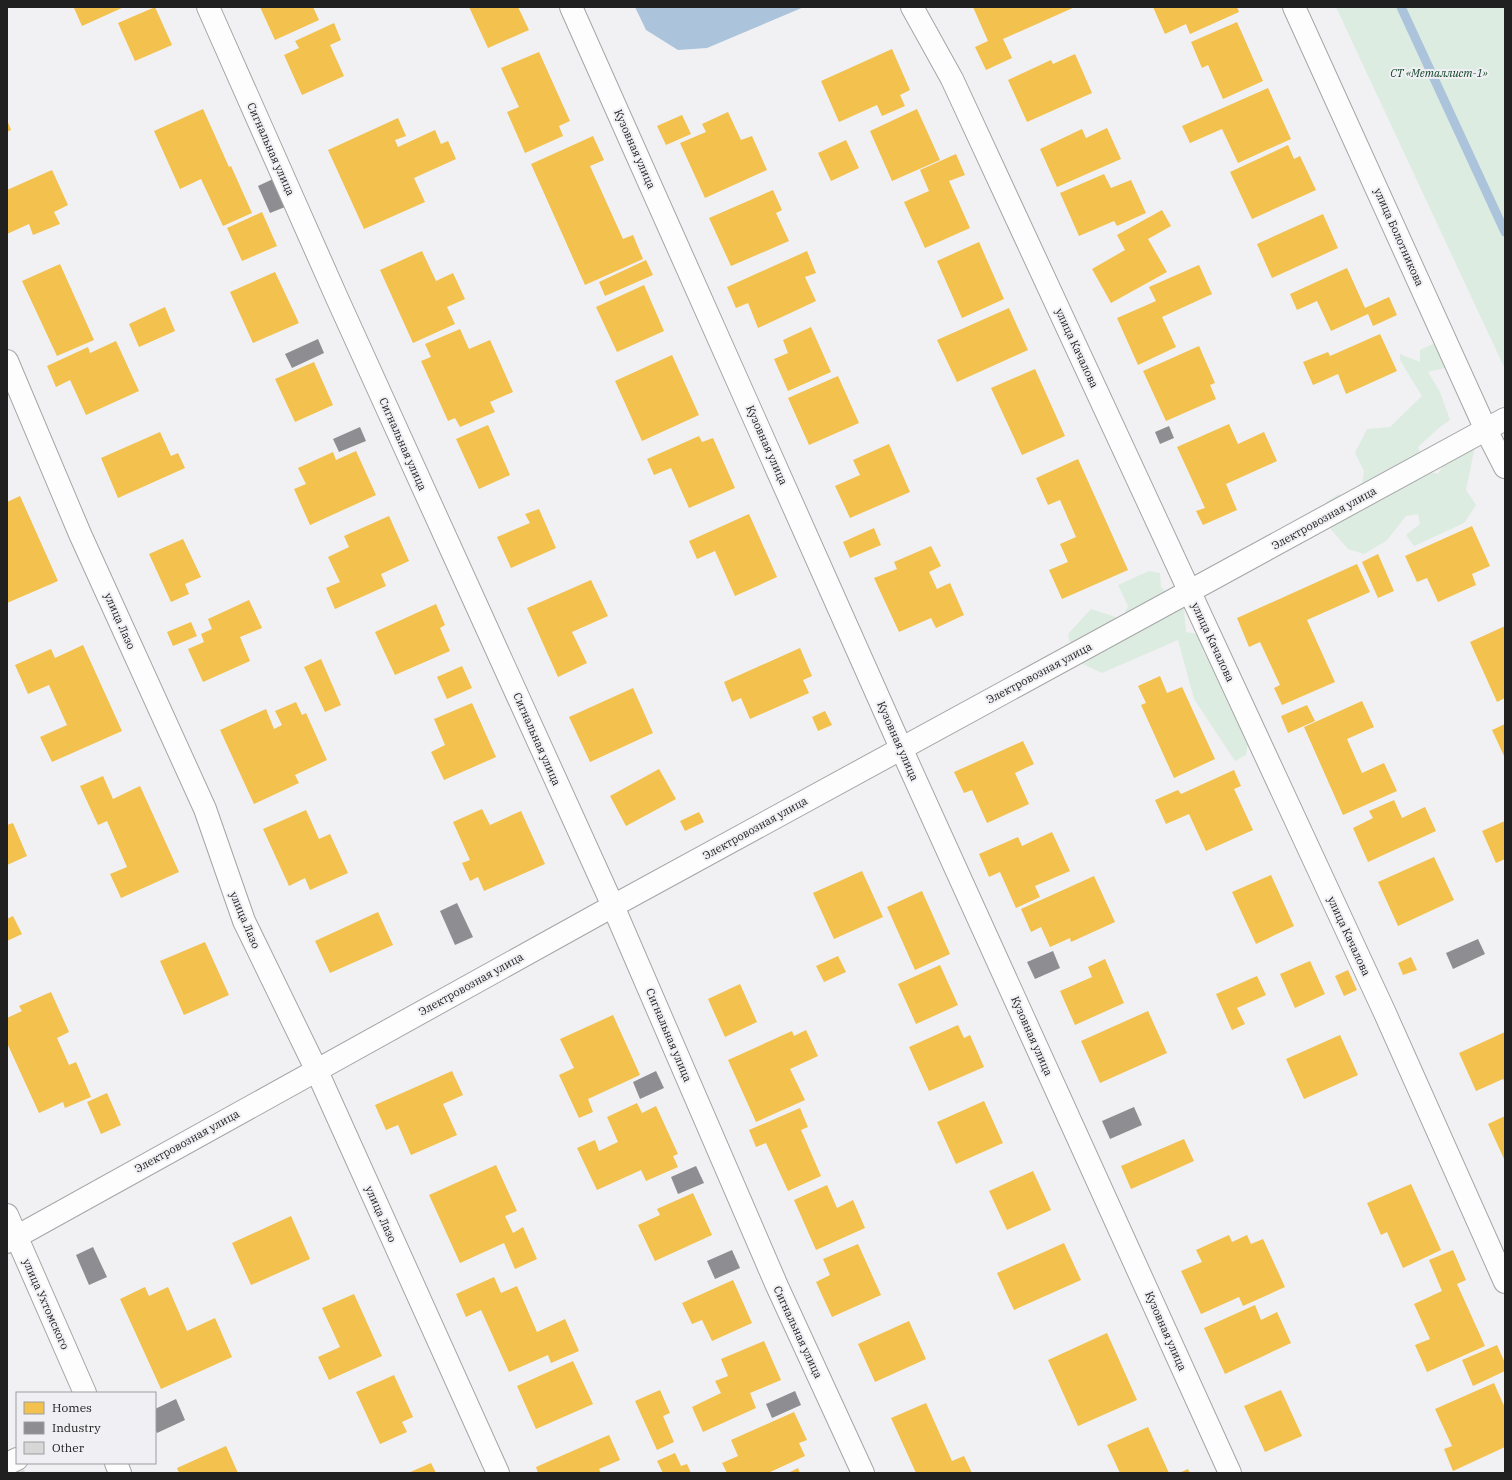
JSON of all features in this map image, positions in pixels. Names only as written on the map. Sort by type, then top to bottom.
[{"type":"street","name":"Сигнальная улица","points":[[208,7],[337,298],[613,906],[777,1286],[863,1473]]},
{"type":"street","name":"Кузовная улица","points":[[571,7],[901,748],[1230,1473]]},
{"type":"street","name":"улица Качалова","points":[[912,7],[952,79],[1384,1012],[1505,1282]]},
{"type":"street","name":"улица Болотникова","points":[[1294,7],[1486,430],[1505,467]]},
{"type":"street","name":"улица Лазо","points":[[7,361],[80,534],[205,808],[244,921],[316,1069],[498,1473]]},
{"type":"street","name":"Электровозная улица","points":[[12,1239],[316,1069],[1505,419]]},
{"type":"street","name":"улица Ухтомского","points":[[7,1215],[12,1239],[85,1392]]},
{"type":"street","points":[[7,1464],[16,1460]]},
{"type":"green space","name":"СТ «Металлист-1»","points":[[1336,7],[1505,7],[1505,369]]},
{"type":"green space","points":[[1437,342],[1446,352],[1445,368],[1428,372],[1440,392],[1450,420],[1418,447],[1429,472],[1438,474],[1456,441],[1471,447],[1474,451],[1466,490],[1476,505],[1464,523],[1414,546],[1406,535],[1420,524],[1418,514],[1406,516],[1386,541],[1364,554],[1348,549],[1330,528],[1326,502],[1339,494],[1359,508],[1364,471],[1355,453],[1367,429],[1390,427],[1422,396],[1400,360],[1400,354],[1420,362],[1420,350]]},
{"type":"green space","points":[[1149,571],[1160,573],[1161,587],[1184,608],[1186,632],[1215,637],[1217,645],[1202,650],[1240,709],[1248,743],[1246,755],[1235,761],[1194,699],[1178,640],[1102,673],[1074,660],[1068,634],[1091,609],[1122,619],[1128,606],[1118,585]]},
{"type":"water","points":[[635,7],[804,7],[707,48],[678,50],[646,30]]},
{"type":"building: Homes","points":[[124,7],[82,26],[74,8]]},
{"type":"building: Homes","points":[[155,7],[172,45],[135,61],[118,23]]},
{"type":"building: Homes","points":[[260,7],[313,7],[319,20],[275,40]]},
{"type":"building: Homes","points":[[469,7],[518,7],[529,30],[488,48]]},
{"type":"building: Homes","points":[[973,7],[1075,7],[1003,39],[1012,58],[986,70],[975,47],[988,41]]},
{"type":"building: Homes","points":[[1153,7],[1237,7],[1239,12],[1190,34],[1186,24],[1165,34]]},
{"type":"building: Homes","points":[[1237,22],[1263,81],[1223,99],[1208,65],[1202,68],[1191,42]]},
{"type":"building: Homes","points":[[334,23],[341,40],[330,45],[344,76],[302,95],[284,55],[299,48],[295,41]]},
{"type":"building: Homes","points":[[892,49],[910,90],[900,95],[905,106],[882,116],[877,105],[839,122],[821,81]]},
{"type":"building: Homes","points":[[539,52],[570,121],[559,126],[563,136],[525,153],[507,112],[519,107],[501,68]]},
{"type":"building: Homes","points":[[1075,54],[1092,93],[1027,122],[1008,80],[1051,60],[1053,64]]},
{"type":"building: Homes","points":[[1268,88],[1291,139],[1238,163],[1222,129],[1190,143],[1182,126]]},
{"type":"building: Homes","points":[[203,109],[229,167],[231,166],[252,213],[223,226],[201,179],[180,189],[154,131]]},
{"type":"building: Homes","points":[[917,109],[940,160],[892,181],[870,131]]},
{"type":"building: Homes","points":[[728,112],[741,140],[752,136],[767,170],[705,198],[680,143],[706,132],[702,124]]},
{"type":"building: Homes","points":[[682,115],[691,134],[666,145],[657,126]]},
{"type":"building: Homes","points":[[398,118],[406,136],[395,140],[398,147],[435,130],[441,144],[448,141],[456,159],[414,178],[425,202],[364,229],[328,150]]},
{"type":"building: Homes","points":[[7,120],[11,130],[7,132]]},
{"type":"building: Homes","points":[[1107,128],[1121,159],[1057,187],[1040,149],[1082,129],[1086,138]]},
{"type":"building: Homes","points":[[593,136],[604,160],[590,166],[623,239],[633,235],[643,259],[585,285],[531,164]]},
{"type":"building: Homes","points":[[846,140],[859,168],[831,181],[818,153]]},
{"type":"building: Homes","points":[[1288,145],[1294,159],[1300,156],[1316,190],[1252,219],[1230,172]]},
{"type":"building: Homes","points":[[956,154],[965,175],[949,181],[970,228],[925,248],[904,202],[929,191],[920,170]]},
{"type":"building: Homes","points":[[52,170],[68,205],[54,212],[60,224],[33,235],[29,224],[7,234],[7,190]]},
{"type":"building: Homes","points":[[1104,174],[1111,188],[1131,180],[1146,213],[1117,226],[1114,221],[1079,236],[1060,193]]},
{"type":"building: Homes","points":[[773,190],[782,210],[776,213],[789,241],[731,266],[709,218]]},
{"type":"building: Homes","points":[[1162,210],[1171,226],[1148,239],[1167,272],[1111,303],[1092,269],[1125,250],[1117,235]]},
{"type":"building: Homes","points":[[262,212],[277,246],[242,261],[227,228]]},
{"type":"building: Homes","points":[[1323,214],[1338,248],[1272,278],[1257,244]]},
{"type":"building: Homes","points":[[979,242],[1004,299],[962,318],[937,261]]},
{"type":"building: Homes","points":[[422,251],[436,281],[453,273],[465,299],[447,307],[455,324],[413,343],[380,270]]},
{"type":"building: Homes","points":[[807,251],[816,273],[805,277],[816,301],[758,328],[748,303],[736,308],[727,287]]},
{"type":"building: Homes","points":[[646,260],[653,275],[605,296],[599,282]]},
{"type":"building: Homes","points":[[60,264],[94,340],[57,356],[22,281]]},
{"type":"building: Homes","points":[[1199,265],[1212,294],[1162,317],[1176,347],[1138,365],[1117,318],[1156,301],[1149,287]]},
{"type":"building: Homes","points":[[1347,268],[1365,308],[1389,297],[1397,315],[1373,326],[1368,314],[1331,331],[1317,301],[1297,310],[1290,294]]},
{"type":"building: Homes","points":[[275,272],[299,323],[253,343],[230,292]]},
{"type":"building: Homes","points":[[644,285],[664,331],[617,352],[596,307]]},
{"type":"building: Homes","points":[[165,307],[175,331],[139,347],[129,324]]},
{"type":"building: Homes","points":[[1009,308],[1028,350],[957,382],[937,340]]},
{"type":"building: Homes","points":[[811,327],[831,372],[788,391],[774,359],[788,353],[783,340]]},
{"type":"building: Homes","points":[[460,329],[469,349],[490,340],[513,392],[490,402],[495,412],[460,427],[455,418],[448,421],[421,361],[431,357],[425,344]]},
{"type":"building: Homes","points":[[1380,334],[1397,371],[1346,394],[1338,374],[1313,385],[1303,362],[1328,352],[1330,356]]},
{"type":"building: Homes","points":[[116,341],[139,391],[86,415],[70,380],[56,387],[47,366],[88,347],[90,353]]},
{"type":"building: Homes","points":[[1199,346],[1215,383],[1210,385],[1216,399],[1166,421],[1143,371]]},
{"type":"building: Homes","points":[[672,355],[699,415],[642,441],[615,381]]},
{"type":"building: Homes","points":[[314,362],[333,405],[295,422],[275,379]]},
{"type":"building: Homes","points":[[1035,369],[1065,436],[1022,455],[991,388]]},
{"type":"building: Homes","points":[[838,376],[859,423],[809,445],[788,398]]},
{"type":"building: Homes","points":[[1229,424],[1238,444],[1264,432],[1277,461],[1226,484],[1237,510],[1203,525],[1196,511],[1205,508],[1177,447]]},
{"type":"building: Homes","points":[[488,425],[510,475],[479,489],[456,439]]},
{"type":"building: Homes","points":[[160,432],[171,456],[178,453],[185,468],[118,498],[101,458]]},
{"type":"building: Homes","points":[[699,436],[702,442],[713,438],[735,488],[689,508],[671,468],[654,475],[647,459]]},
{"type":"building: Homes","points":[[889,444],[910,492],[850,518],[835,486],[860,475],[853,460]]},
{"type":"building: Homes","points":[[356,451],[376,495],[310,525],[294,489],[306,484],[298,468],[333,452],[336,460]]},
{"type":"building: Homes","points":[[1078,459],[1128,570],[1062,599],[1049,570],[1068,562],[1060,544],[1076,537],[1060,500],[1048,505],[1036,478]]},
{"type":"building: Homes","points":[[20,496],[58,581],[7,603],[7,502]]},
{"type":"building: Homes","points":[[539,509],[556,548],[511,568],[497,537],[530,523],[525,514]]},
{"type":"building: Homes","points":[[749,514],[777,577],[735,596],[715,551],[697,559],[689,541]]},
{"type":"building: Homes","points":[[389,516],[409,561],[381,574],[386,586],[335,609],[326,588],[340,582],[328,557],[349,547],[344,536]]},
{"type":"building: Homes","points":[[1472,526],[1490,566],[1472,574],[1476,585],[1438,602],[1427,578],[1417,582],[1405,556]]},
{"type":"building: Homes","points":[[874,528],[881,545],[850,558],[843,542]]},
{"type":"building: Homes","points":[[183,539],[201,577],[185,584],[189,594],[171,602],[149,554]]},
{"type":"building: Homes","points":[[931,546],[941,566],[929,572],[937,589],[950,583],[964,615],[936,628],[931,618],[899,632],[874,578],[897,569],[894,562]]},
{"type":"building: Homes","points":[[1378,554],[1394,591],[1378,598],[1362,562]]},
{"type":"building: Homes","points":[[1357,564],[1370,592],[1307,620],[1335,682],[1282,705],[1274,688],[1280,685],[1260,642],[1249,647],[1237,618]]},
{"type":"building: Homes","points":[[591,580],[608,616],[572,632],[587,663],[558,677],[527,608]]},
{"type":"building: Homes","points":[[249,600],[262,628],[240,637],[250,661],[203,682],[188,649],[204,642],[201,634],[212,629],[208,619]]},
{"type":"building: Homes","points":[[436,604],[445,625],[440,628],[450,651],[395,675],[375,632]]},
{"type":"building: Homes","points":[[191,622],[197,636],[173,646],[167,632]]},
{"type":"building: Homes","points":[[1505,626],[1505,698],[1497,702],[1470,642]]},
{"type":"building: Homes","points":[[83,645],[122,731],[52,762],[40,737],[67,725],[49,685],[28,694],[15,665],[51,649],[55,658]]},
{"type":"building: Homes","points":[[800,648],[812,676],[803,680],[809,693],[750,719],[741,698],[732,702],[724,682]]},
{"type":"building: Homes","points":[[321,659],[341,705],[325,712],[304,667]]},
{"type":"building: Homes","points":[[462,666],[472,688],[447,699],[437,677]]},
{"type":"building: Homes","points":[[1160,676],[1167,693],[1182,687],[1215,759],[1174,778],[1141,705],[1146,703],[1138,686]]},
{"type":"building: Homes","points":[[633,688],[653,733],[590,762],[569,717]]},
{"type":"building: Homes","points":[[1362,701],[1374,727],[1347,739],[1362,773],[1384,763],[1397,791],[1343,815],[1304,727]]},
{"type":"building: Homes","points":[[296,702],[302,715],[306,713],[327,760],[295,775],[299,783],[254,804],[220,730],[266,709],[274,729],[282,725],[275,711]]},
{"type":"building: Homes","points":[[472,703],[496,757],[444,780],[431,752],[445,745],[434,719]]},
{"type":"building: Homes","points":[[1307,705],[1315,721],[1288,733],[1281,716]]},
{"type":"building: Homes","points":[[825,711],[832,725],[818,731],[812,717]]},
{"type":"building: Homes","points":[[1505,724],[1505,758],[1492,730]]},
{"type":"building: Homes","points":[[1023,741],[1034,764],[1015,773],[1029,804],[987,823],[972,790],[964,793],[954,772]]},
{"type":"building: Homes","points":[[659,769],[676,799],[626,826],[610,796]]},
{"type":"building: Homes","points":[[1234,770],[1241,786],[1234,789],[1253,830],[1206,851],[1189,814],[1166,824],[1155,800],[1178,790],[1181,794]]},
{"type":"building: Homes","points":[[103,776],[113,799],[140,786],[179,872],[121,898],[110,874],[127,867],[107,821],[98,825],[80,786]]},
{"type":"building: Homes","points":[[1394,800],[1402,818],[1425,807],[1436,831],[1368,862],[1353,828],[1373,818],[1369,811]]},
{"type":"building: Homes","points":[[482,809],[490,825],[521,811],[545,864],[484,891],[478,877],[470,881],[462,863],[470,860],[453,822]]},
{"type":"building: Homes","points":[[306,810],[319,839],[330,834],[348,873],[310,890],[305,878],[289,886],[263,829]]},
{"type":"building: Homes","points":[[699,812],[704,822],[685,831],[680,821]]},
{"type":"building: Homes","points":[[1505,821],[1505,859],[1496,863],[1482,831]]},
{"type":"building: Homes","points":[[13,823],[27,856],[7,865],[7,825]]},
{"type":"building: Homes","points":[[1052,832],[1070,871],[1035,886],[1040,897],[1016,908],[1000,872],[989,877],[979,854],[1018,837],[1022,846]]},
{"type":"building: Homes","points":[[1434,857],[1454,900],[1398,926],[1378,882]]},
{"type":"building: Homes","points":[[862,871],[883,917],[834,939],[813,893]]},
{"type":"building: Homes","points":[[1271,875],[1294,926],[1256,944],[1232,892]]},
{"type":"building: Homes","points":[[1094,876],[1115,922],[1071,942],[1070,938],[1050,947],[1041,927],[1031,932],[1021,909]]},
{"type":"building: Homes","points":[[922,891],[950,954],[915,970],[887,907]]},
{"type":"building: Homes","points":[[378,912],[393,945],[330,973],[315,941]]},
{"type":"building: Homes","points":[[13,916],[22,934],[7,941],[7,919]]},
{"type":"building: Homes","points":[[205,942],[229,995],[184,1015],[160,961]]},
{"type":"building: Homes","points":[[838,956],[846,972],[824,982],[816,966]]},
{"type":"building: Homes","points":[[1411,957],[1417,970],[1403,975],[1398,963]]},
{"type":"building: Homes","points":[[1105,959],[1124,1003],[1075,1025],[1060,991],[1092,977],[1088,967]]},
{"type":"building: Homes","points":[[1310,961],[1325,994],[1295,1008],[1280,974]]},
{"type":"building: Homes","points":[[940,965],[958,1005],[916,1024],[898,984]]},
{"type":"building: Homes","points":[[1348,970],[1357,990],[1344,996],[1335,976]]},
{"type":"building: Homes","points":[[1257,976],[1266,995],[1237,1008],[1245,1024],[1232,1030],[1216,994]]},
{"type":"building: Homes","points":[[740,984],[757,1022],[725,1037],[708,999]]},
{"type":"building: Homes","points":[[51,992],[69,1032],[57,1038],[69,1065],[76,1062],[91,1097],[65,1108],[63,1102],[39,1113],[7,1043],[7,1018],[22,1011],[19,1006]]},
{"type":"building: Homes","points":[[1148,1011],[1167,1053],[1100,1083],[1081,1041]]},
{"type":"building: Homes","points":[[613,1015],[640,1075],[588,1099],[593,1112],[579,1118],[559,1075],[574,1068],[560,1039]]},
{"type":"building: Homes","points":[[958,1025],[964,1038],[970,1035],[984,1067],[929,1091],[909,1047]]},
{"type":"building: Homes","points":[[806,1030],[818,1056],[790,1069],[805,1100],[756,1122],[728,1060],[792,1031],[794,1036]]},
{"type":"building: Homes","points":[[1505,1032],[1505,1083],[1503,1079],[1476,1091],[1459,1053]]},
{"type":"building: Homes","points":[[1340,1035],[1358,1075],[1304,1099],[1286,1059]]},
{"type":"building: Homes","points":[[452,1071],[463,1095],[443,1104],[457,1135],[411,1155],[398,1125],[386,1130],[375,1105]]},
{"type":"building: Homes","points":[[107,1093],[121,1125],[101,1134],[87,1102]]},
{"type":"building: Homes","points":[[984,1101],[1003,1143],[956,1164],[937,1122]]},
{"type":"building: Homes","points":[[637,1103],[642,1113],[656,1106],[678,1154],[673,1156],[678,1167],[646,1181],[641,1170],[597,1190],[577,1148],[595,1140],[599,1151],[618,1142],[607,1117]]},
{"type":"building: Homes","points":[[800,1108],[808,1127],[801,1130],[821,1176],[788,1191],[766,1143],[756,1147],[749,1130]]},
{"type":"building: Homes","points":[[1505,1116],[1505,1161],[1488,1124]]},
{"type":"building: Homes","points":[[1184,1139],[1194,1161],[1131,1189],[1121,1166]]},
{"type":"building: Homes","points":[[496,1165],[517,1211],[505,1216],[513,1233],[523,1227],[537,1259],[515,1269],[504,1243],[460,1263],[429,1195]]},
{"type":"building: Homes","points":[[1033,1171],[1051,1210],[1007,1230],[989,1191]]},
{"type":"building: Homes","points":[[1411,1184],[1441,1250],[1403,1268],[1387,1232],[1381,1235],[1367,1203]]},
{"type":"building: Homes","points":[[827,1185],[837,1208],[853,1200],[865,1228],[816,1250],[794,1200]]},
{"type":"building: Homes","points":[[693,1193],[712,1235],[655,1261],[638,1225],[660,1215],[657,1209]]},
{"type":"building: Homes","points":[[291,1216],[310,1259],[251,1285],[232,1243]]},
{"type":"building: Homes","points":[[1229,1235],[1232,1242],[1247,1235],[1251,1244],[1263,1239],[1285,1287],[1243,1306],[1239,1297],[1201,1314],[1181,1271],[1202,1262],[1196,1250]]},
{"type":"building: Homes","points":[[1064,1243],[1081,1280],[1014,1310],[997,1273]]},
{"type":"building: Homes","points":[[858,1244],[881,1295],[832,1317],[816,1282],[830,1275],[823,1259]]},
{"type":"building: Homes","points":[[1453,1250],[1466,1280],[1457,1284],[1485,1346],[1427,1372],[1415,1345],[1430,1339],[1414,1304],[1442,1291],[1429,1260]]},
{"type":"building: Homes","points":[[494,1277],[501,1293],[517,1286],[537,1332],[565,1319],[579,1351],[551,1363],[548,1355],[509,1372],[481,1310],[466,1317],[456,1294]]},
{"type":"building: Homes","points":[[733,1280],[752,1323],[712,1341],[702,1320],[692,1324],[682,1303]]},
{"type":"building: Homes","points":[[145,1287],[149,1296],[168,1287],[187,1331],[215,1318],[232,1357],[161,1389],[120,1299]]},
{"type":"building: Homes","points":[[354,1294],[382,1356],[329,1380],[318,1357],[340,1347],[322,1308]]},
{"type":"building: Homes","points":[[1255,1305],[1261,1320],[1277,1312],[1291,1343],[1225,1374],[1204,1328]]},
{"type":"building: Homes","points":[[909,1321],[926,1359],[875,1382],[858,1344]]},
{"type":"building: Homes","points":[[1107,1333],[1137,1400],[1078,1426],[1048,1360]]},
{"type":"building: Homes","points":[[764,1341],[781,1380],[750,1393],[756,1408],[703,1432],[692,1407],[721,1393],[715,1381],[728,1376],[721,1359]]},
{"type":"building: Homes","points":[[1497,1345],[1505,1363],[1505,1371],[1473,1386],[1462,1360]]},
{"type":"building: Homes","points":[[573,1361],[593,1404],[536,1429],[517,1386]]},
{"type":"building: Homes","points":[[394,1375],[413,1417],[402,1422],[407,1432],[380,1444],[356,1392]]},
{"type":"building: Homes","points":[[1494,1383],[1505,1408],[1505,1447],[1453,1471],[1444,1449],[1452,1446],[1435,1409]]},
{"type":"building: Homes","points":[[660,1390],[670,1413],[663,1416],[674,1442],[657,1450],[635,1401]]},
{"type":"building: Homes","points":[[1281,1390],[1302,1436],[1265,1452],[1244,1406]]},
{"type":"building: Homes","points":[[926,1403],[952,1461],[964,1456],[972,1473],[916,1473],[891,1418]]},
{"type":"building: Homes","points":[[794,1412],[807,1440],[799,1443],[805,1456],[768,1473],[727,1473],[722,1463],[738,1456],[731,1440]]},
{"type":"building: Homes","points":[[1148,1427],[1169,1473],[1120,1473],[1107,1445]]},
{"type":"building: Homes","points":[[609,1435],[620,1460],[599,1469],[601,1473],[538,1473],[536,1467]]},
{"type":"building: Homes","points":[[226,1446],[238,1473],[179,1473],[177,1468]]},
{"type":"building: Homes","points":[[675,1453],[681,1466],[687,1464],[691,1473],[663,1473],[657,1461]]},
{"type":"building: Homes","points":[[431,1463],[436,1473],[408,1473]]},
{"type":"building: Homes","points":[[798,1468],[800,1473],[788,1473]]},
{"type":"building: Homes","points":[[1188,1469],[1190,1473],[1179,1473]]},
{"type":"building: Industry","points":[[273,179],[285,207],[270,213],[258,186]]},
{"type":"building: Industry","points":[[318,339],[324,353],[292,368],[285,354]]},
{"type":"building: Industry","points":[[1169,426],[1174,438],[1160,444],[1155,432]]},
{"type":"building: Industry","points":[[360,427],[366,441],[339,452],[333,439]]},
{"type":"building: Industry","points":[[457,903],[473,937],[455,945],[440,911]]},
{"type":"building: Industry","points":[[1478,939],[1485,954],[1453,969],[1446,953]]},
{"type":"building: Industry","points":[[1053,951],[1060,968],[1035,979],[1027,962]]},
{"type":"building: Industry","points":[[656,1071],[664,1088],[640,1099],[633,1082]]},
{"type":"building: Industry","points":[[1134,1107],[1142,1125],[1110,1139],[1102,1121]]},
{"type":"building: Industry","points":[[696,1166],[704,1183],[678,1194],[671,1177]]},
{"type":"building: Industry","points":[[93,1247],[107,1277],[89,1285],[76,1255]]},
{"type":"building: Industry","points":[[732,1250],[740,1268],[715,1279],[707,1261]]},
{"type":"building: Industry","points":[[795,1391],[801,1405],[772,1418],[766,1404]]},
{"type":"building: Industry","points":[[176,1399],[185,1420],[157,1433],[156,1409]]},
{"type":"building: Other","points":[[24,1470],[25,1473],[16,1473],[21,1471]]},
{"type":"waterway","points":[[1401,7],[1505,232]]}]
